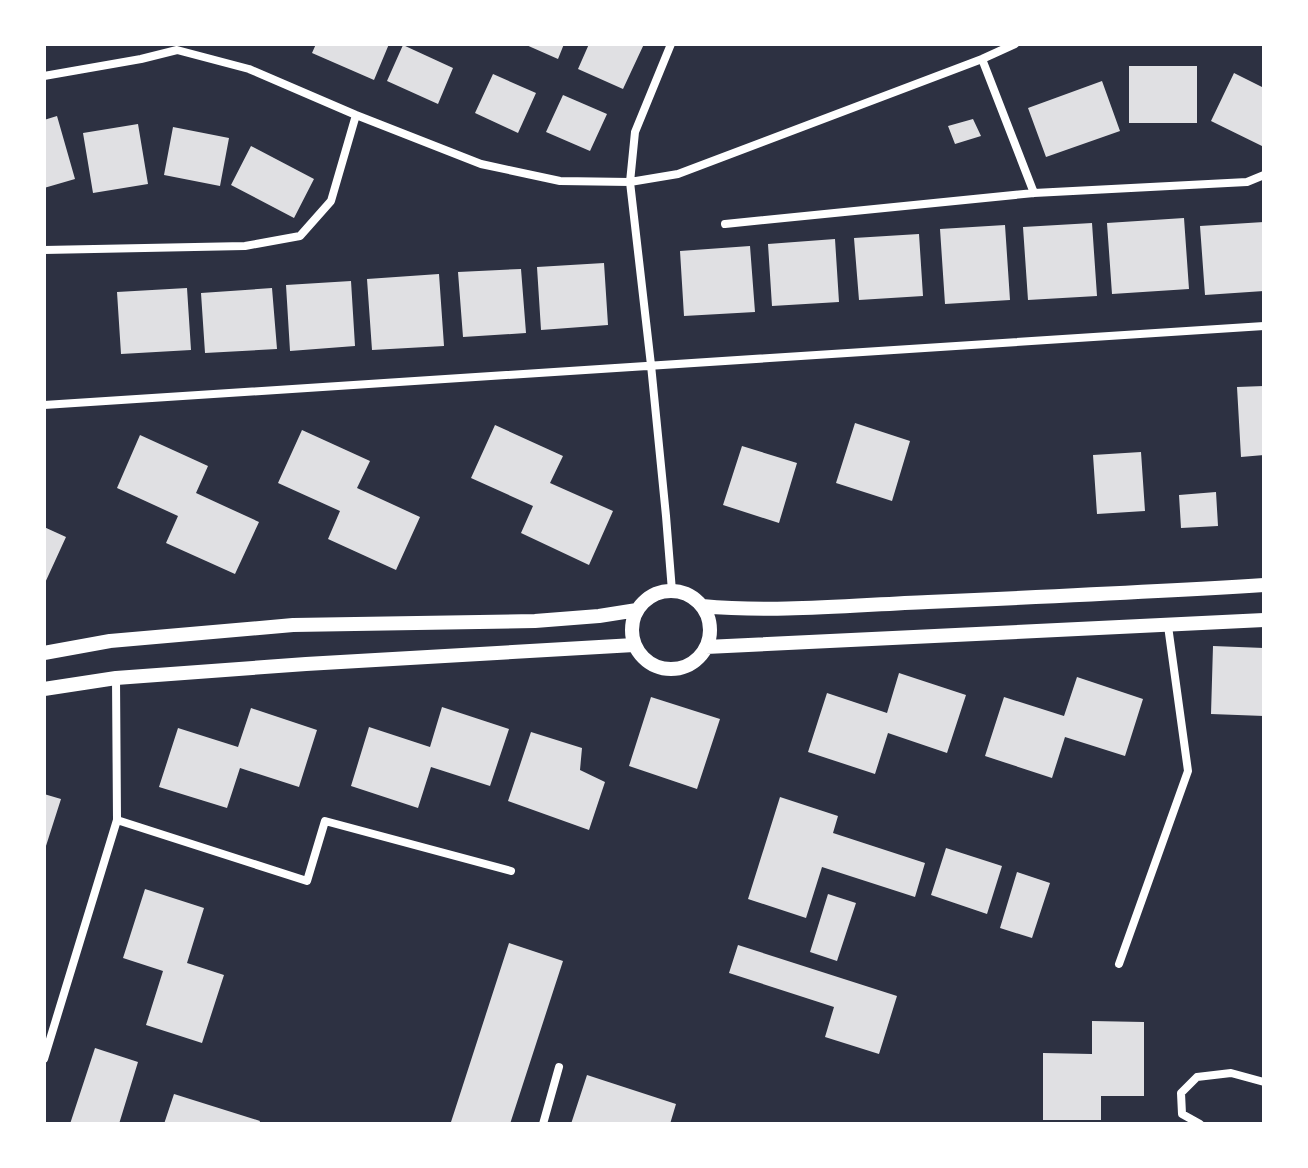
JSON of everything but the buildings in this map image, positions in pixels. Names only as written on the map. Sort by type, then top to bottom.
[{"type":"street","points":[[671,44],[635,132],[630,182],[672,591]]},
{"type":"street","points":[[44,76],[141,59],[178,47],[249,69],[481,164],[560,181],[630,182],[678,174],[1015,44]]},
{"type":"street","points":[[982,59],[1034,193]]},
{"type":"street","points":[[44,250],[245,246],[300,236],[331,201],[356,115]]},
{"type":"street","points":[[725,224],[1034,193],[1247,182],[1264,175]]},
{"type":"street","points":[[44,405],[1264,326]]},
{"type":"street","points":[[702,606],[736,609],[807,607],[1264,585]]},
{"type":"street","points":[[672,591],[694,598],[702,606],[710,626],[706,647],[699,658],[676,669],[663,669],[641,656],[631,633],[632,621],[643,602],[652,596],[672,591]]},
{"type":"street","points":[[44,653],[110,641],[293,625],[535,621],[637,610]]},
{"type":"street","points":[[706,647],[1264,620]]},
{"type":"street","points":[[1119,964],[1188,771],[1168,626]]},
{"type":"street","points":[[44,689],[116,678],[634,645]]},
{"type":"street","points":[[44,1059],[117,820],[116,678]]},
{"type":"street","points":[[117,820],[307,881],[325,821],[511,871]]},
{"type":"street","points":[[543,1124],[559,1067]]},
{"type":"street","points":[[1200,1124],[1182,1114],[1181,1093],[1197,1077],[1231,1073],[1264,1082]]}]
